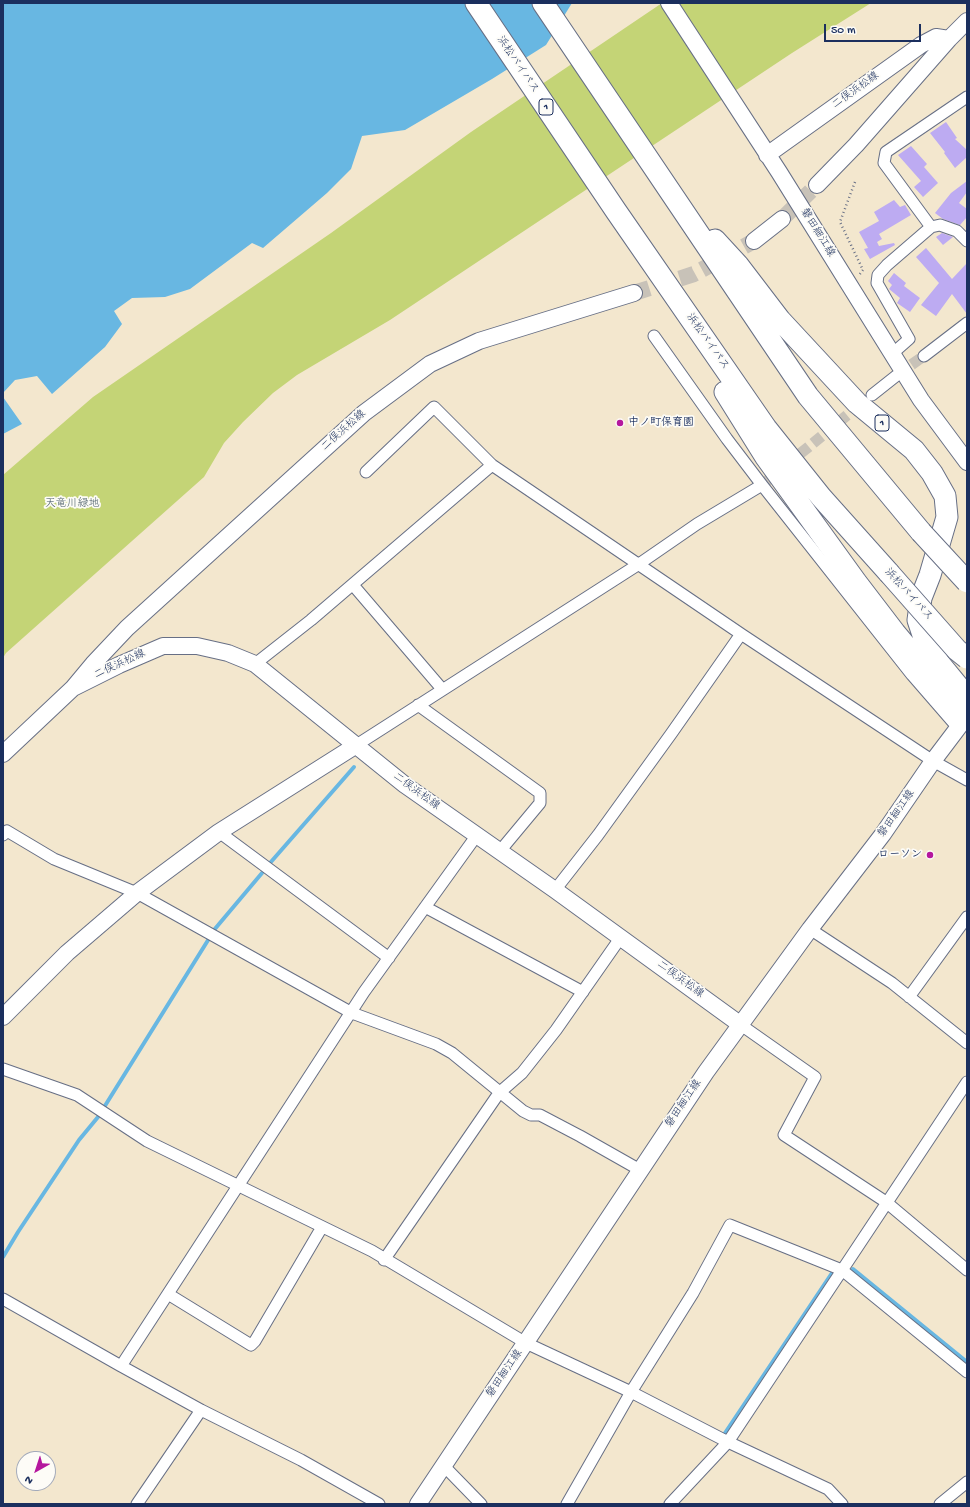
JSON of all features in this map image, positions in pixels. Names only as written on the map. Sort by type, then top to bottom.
[{"type":"highway","name":"浜松バイパス","points":[[476,3],[616,211],[766,428],[821,497],[888,573],[967,658]]},
{"type":"highway","name":"1","points":[[543,3],[808,396],[921,532],[967,582]]},
{"type":"highway","name":"1","points":[[669,189],[738,266],[780,320],[857,403],[914,450],[932,473],[945,496],[947,517],[930,575],[921,598],[918,620],[924,638],[940,663],[967,697]]},
{"type":"highway","name":"1","points":[[616,211],[694,342],[774,469],[886,622],[964,720]]},
{"type":"main road","name":"磐田細江線","points":[[669,3],[850,285],[921,400],[967,462]]},
{"type":"main road","points":[[817,185],[856,145],[949,39],[967,21]]},
{"type":"main road","name":"二俣浜松線","points":[[767,155],[921,45],[936,37],[949,39]]},
{"type":"main road","points":[[754,241],[782,219]]},
{"type":"main road","name":"二俣浜松線","points":[[3,754],[73,688],[127,628],[364,413],[430,364],[479,341],[634,293]]},
{"type":"main road","name":"二俣浜松線","points":[[73,688],[119,665],[163,646],[197,646],[228,653],[255,664],[405,786],[555,890],[741,1025]]},
{"type":"main road","name":"磐田細江線","points":[[418,1504],[706,1072],[810,929],[883,834],[933,761],[964,720]]},
{"type":"main road","points":[[3,1018],[67,953],[137,893],[219,832],[355,746]]},
{"type":"street","points":[[931,227],[884,163],[886,152],[967,97]]},
{"type":"street","points":[[892,354],[909,339],[878,283],[878,275],[887,265],[931,227],[940,225],[957,231],[967,241]]},
{"type":"street","points":[[924,356],[967,323]]},
{"type":"street","points":[[654,336],[762,485],[912,675],[964,720]]},
{"type":"street","points":[[872,395],[896,376]]},
{"type":"street","points":[[366,472],[434,407],[492,465],[741,634],[933,761],[967,780]]},
{"type":"street","points":[[255,664],[312,620],[492,465]]},
{"type":"street","points":[[355,746],[639,564],[697,524],[762,485]]},
{"type":"street","points":[[353,585],[442,689]]},
{"type":"street","points":[[555,890],[598,835],[741,634]]},
{"type":"street","points":[[418,705],[540,793],[540,803],[500,851]]},
{"type":"street","points":[[3,835],[7,831],[54,859],[137,893],[352,1013],[436,1044],[452,1053],[499,1093],[523,1111],[531,1115],[540,1115],[640,1170]]},
{"type":"street","points":[[219,832],[389,958]]},
{"type":"street","points":[[121,1366],[352,1013],[364,992],[477,835]]},
{"type":"street","points":[[425,907],[584,992]]},
{"type":"street","points":[[909,997],[967,917]]},
{"type":"street","points":[[810,929],[892,983],[967,1043]]},
{"type":"street","points":[[384,1260],[499,1093],[522,1073],[556,1030],[621,937]]},
{"type":"street","points":[[741,1025],[815,1077],[784,1135],[886,1202],[967,1270]]},
{"type":"street","points":[[3,1070],[77,1095],[147,1141],[372,1251],[384,1260],[526,1343],[631,1392],[728,1442],[828,1489],[842,1504]]},
{"type":"street","points":[[670,1504],[728,1442],[967,1082]]},
{"type":"street","points":[[566,1504],[631,1392],[693,1293],[730,1225],[842,1270],[967,1372]]},
{"type":"street","points":[[168,1294],[251,1345],[256,1341],[322,1227]]},
{"type":"street","points":[[3,1299],[201,1410],[301,1460],[379,1504]]},
{"type":"street","points":[[138,1504],[201,1410]]},
{"type":"street","points":[[444,1466],[481,1504]]},
{"type":"street","points":[[940,1504],[967,1482]]},
{"type":"path","points":[[850,285],[863,270],[840,222],[855,182]]},
{"type":"green space","name":"天竜川緑地","points":[[662,3],[871,3],[792,53],[390,320],[297,375],[273,393],[224,443],[204,477],[6,653],[3,658],[3,475],[93,397],[331,233],[471,132]]},
{"type":"water","points":[[3,3],[572,3],[546,45],[492,79],[405,130],[362,136],[351,169],[327,193],[263,248],[252,243],[190,289],[165,297],[132,298],[114,311],[122,324],[105,347],[52,394],[37,376],[15,380],[3,393]]},
{"type":"water","points":[[3,397],[22,424],[3,434]]},
{"type":"building","points":[[946,122],[957,138],[955,139],[967,150],[967,157],[955,168],[930,133]]},
{"type":"building","points":[[911,146],[927,164],[924,167],[938,183],[923,197],[914,187],[921,181],[898,155]]},
{"type":"building","points":[[967,181],[967,192],[959,203],[967,209],[967,217],[960,225],[943,219],[935,213],[951,193]]},
{"type":"building","points":[[894,200],[900,207],[905,205],[911,215],[879,234],[882,239],[877,242],[879,246],[894,243],[895,245],[870,259],[864,249],[868,248],[859,232],[879,221],[874,212]]},
{"type":"building","points":[[942,233],[953,237],[943,245],[936,237]]},
{"type":"building","points":[[926,248],[952,279],[967,263],[967,314],[952,294],[936,316],[921,305],[939,283],[916,257]]},
{"type":"building","points":[[894,273],[906,283],[904,286],[920,298],[910,312],[897,303],[900,298],[889,289],[892,285],[888,281]]},
{"type":"waterway","points":[[270,863],[354,767]]},
{"type":"waterway","points":[[214,930],[262,873]]},
{"type":"waterway","points":[[3,1257],[79,1140],[98,1117],[210,937]]},
{"type":"waterway","points":[[853,1269],[967,1362]]},
{"type":"waterway","points":[[725,1433],[832,1273]]},
{"type":"tunnel","points":[[782,219],[817,185]]},
{"type":"tunnel","points":[[634,293],[694,274],[754,241]]},
{"type":"tunnel","points":[[898,374],[924,356]]},
{"type":"tunnel","points":[[762,485],[862,403]]},
{"type":"place","name":"中ノ町保育園","points":[[620,423]]},
{"type":"place","name":"ローソン","points":[[930,855]]}]
